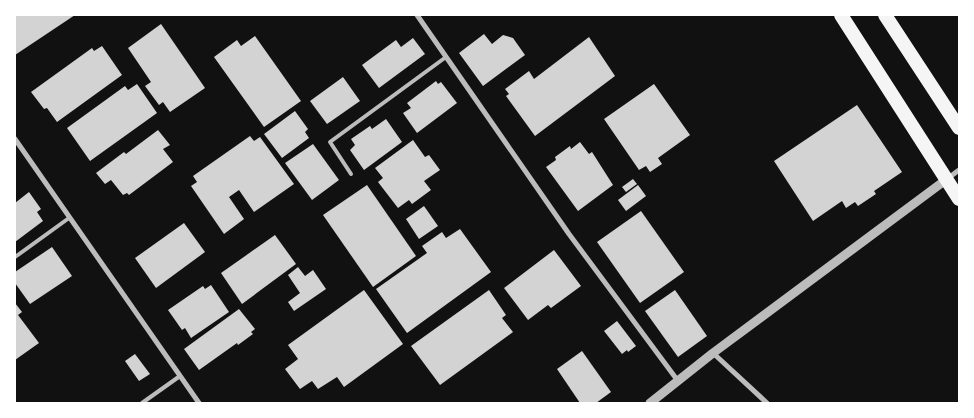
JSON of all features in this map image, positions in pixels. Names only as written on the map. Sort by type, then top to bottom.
[{"type":"highway","points":[[841,15],[959,198]]},
{"type":"highway","points":[[885,15],[959,128]]},
{"type":"street","points":[[417,15],[569,234],[678,382]]},
{"type":"street","points":[[15,139],[199,403]]},
{"type":"street","points":[[650,403],[713,353],[959,170]]},
{"type":"street","points":[[713,353],[766,403]]},
{"type":"lane","points":[[352,174],[330,142],[446,57]]},
{"type":"lane","points":[[15,257],[69,218]]},
{"type":"lane","points":[[142,403],[180,376]]},
{"type":"building","points":[[15,15],[75,15],[15,55]]},
{"type":"building","points":[[161,24],[205,88],[170,112],[163,102],[159,105],[145,86],[151,82],[128,48]]},
{"type":"building","points":[[484,34],[492,44],[503,35],[513,38],[525,55],[483,86],[459,53]]},
{"type":"building","points":[[255,36],[301,101],[264,127],[214,57],[237,40],[241,46]]},
{"type":"building","points":[[589,37],[615,76],[535,136],[506,96],[509,94],[505,89],[529,71],[534,79]]},
{"type":"building","points":[[413,38],[425,54],[379,88],[362,65],[396,40],[401,47]]},
{"type":"building","points":[[102,46],[122,75],[57,122],[47,108],[44,109],[31,92],[92,48],[94,51]]},
{"type":"building","points":[[343,77],[360,101],[327,124],[310,101]]},
{"type":"building","points":[[436,81],[438,84],[441,82],[457,103],[417,133],[403,113],[411,108],[407,103]]},
{"type":"building","points":[[137,84],[157,113],[90,161],[67,128],[125,86],[128,90]]},
{"type":"building","points":[[654,84],[690,135],[658,158],[662,164],[650,172],[646,166],[639,170],[604,119]]},
{"type":"building","points":[[857,105],[902,172],[874,191],[876,194],[858,206],[855,202],[846,208],[842,201],[813,221],[774,161]]},
{"type":"building","points":[[295,111],[308,129],[305,132],[309,138],[282,158],[264,134]]},
{"type":"building","points":[[386,119],[402,142],[364,170],[350,150],[355,145],[351,139],[370,126],[372,129]]},
{"type":"building","points":[[158,130],[170,145],[163,149],[173,162],[129,195],[127,193],[123,195],[111,180],[105,184],[96,173]]},
{"type":"building","points":[[250,136],[254,141],[260,137],[294,184],[254,212],[239,190],[229,197],[244,219],[224,234],[191,186],[197,182],[193,176]]},
{"type":"building","points":[[413,140],[425,157],[429,155],[440,170],[424,181],[431,190],[412,204],[409,200],[398,208],[378,182],[383,178],[375,168]]},
{"type":"building","points":[[580,142],[589,154],[592,152],[613,185],[578,211],[546,167],[556,160],[555,157],[570,146],[571,149]]},
{"type":"building","points":[[313,144],[339,180],[312,200],[285,163]]},
{"type":"building","points":[[633,179],[637,184],[626,192],[622,187]]},
{"type":"building","points":[[367,185],[416,256],[373,287],[323,215]]},
{"type":"building","points":[[638,185],[646,196],[626,211],[618,200]]},
{"type":"building","points":[[29,192],[41,209],[37,212],[43,221],[15,242],[15,203]]},
{"type":"building","points":[[424,206],[438,226],[419,239],[406,219]]},
{"type":"building","points":[[641,211],[684,272],[640,303],[597,242]]},
{"type":"building","points":[[184,223],[205,252],[156,288],[135,258]]},
{"type":"building","points":[[460,229],[491,272],[407,333],[376,289],[427,253],[422,246],[442,232],[446,238]]},
{"type":"building","points":[[275,235],[296,264],[242,304],[221,273]]},
{"type":"building","points":[[52,247],[72,276],[30,304],[15,283],[15,272]]},
{"type":"building","points":[[554,250],[581,286],[551,308],[548,305],[528,320],[504,288]]},
{"type":"building","points":[[298,267],[305,276],[313,270],[326,289],[294,311],[288,302],[300,293],[288,275]]},
{"type":"building","points":[[211,285],[229,312],[191,338],[185,328],[182,330],[168,310],[203,286],[205,289]]},
{"type":"building","points":[[364,290],[403,344],[344,387],[337,377],[318,389],[312,381],[300,389],[285,369],[298,359],[288,345]]},
{"type":"building","points":[[489,290],[506,315],[502,318],[513,332],[440,385],[411,346]]},
{"type":"building","points":[[675,290],[707,336],[678,357],[645,311]]},
{"type":"building","points":[[15,303],[22,312],[18,315],[39,343],[15,360]]},
{"type":"building","points":[[239,309],[255,329],[251,332],[253,334],[199,370],[184,349]]},
{"type":"building","points":[[617,321],[636,346],[622,354],[604,331]]},
{"type":"building","points":[[582,351],[611,392],[596,403],[580,403],[557,369]]},
{"type":"building","points":[[135,354],[150,374],[139,381],[125,361]]}]
